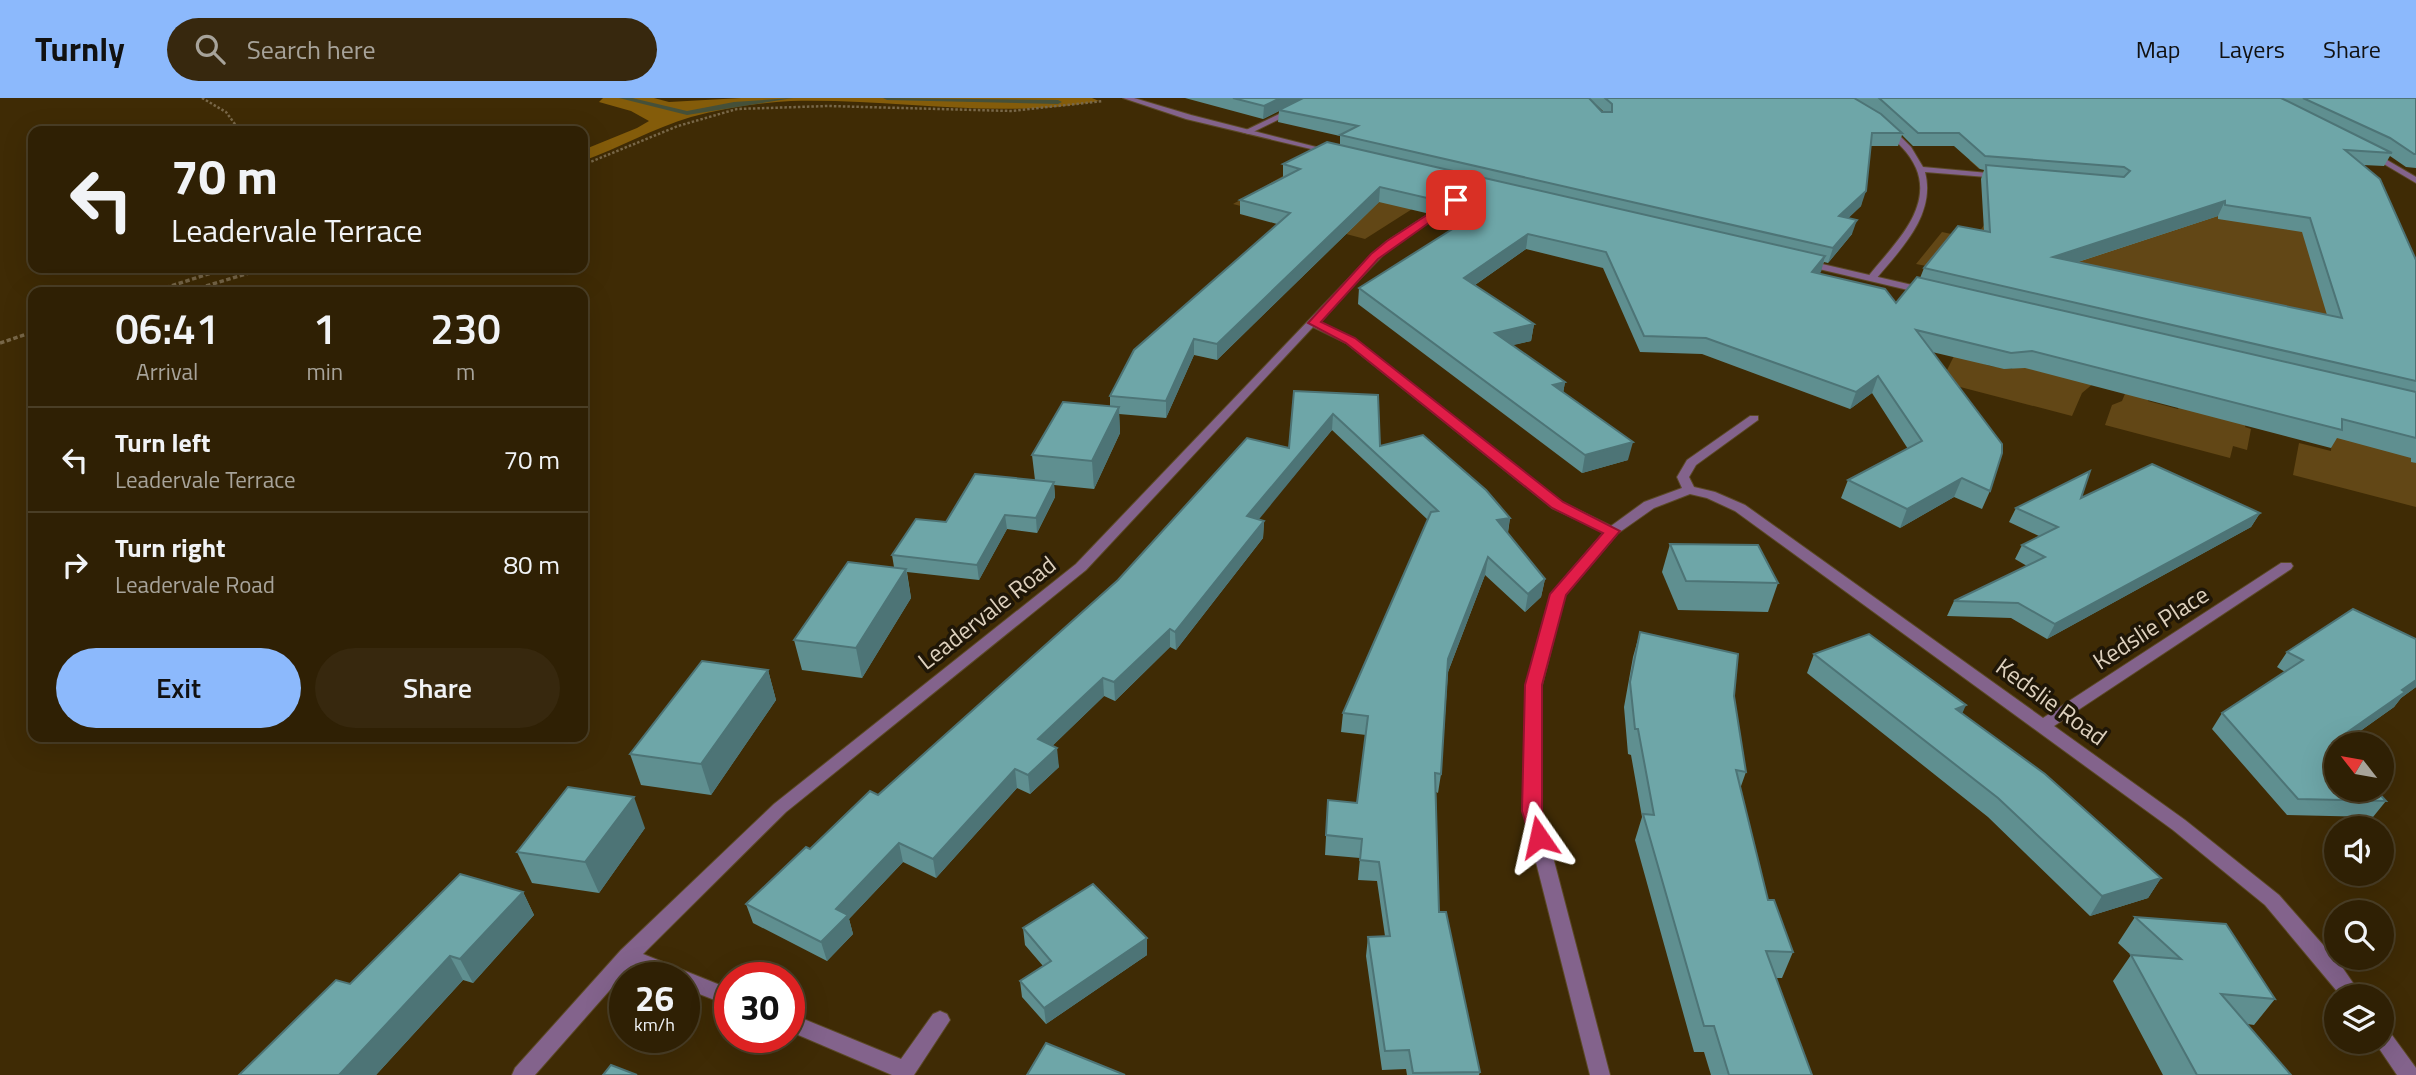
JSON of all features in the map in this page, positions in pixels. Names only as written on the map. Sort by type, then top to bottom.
[{"type":"street","points":[[1127,98],[1246,132],[1343,155]]},
{"type":"street","points":[[1246,132],[1318,98]]},
{"type":"street","points":[[1872,278],[1907,235],[1923,209],[1925,186],[1920,169],[1897,137],[1877,120]]},
{"type":"street","points":[[2366,150],[2416,181]]},
{"type":"street","points":[[1920,169],[2012,177]]},
{"type":"street","name":"Leadervale Road","points":[[522,1075],[628,956],[780,808],[1081,567],[1390,243],[1467,193]]},
{"type":"street","points":[[1793,260],[1938,294]]},
{"type":"street","points":[[1314,323],[1350,341],[1558,505],[1612,531]]},
{"type":"street","points":[[1600,1075],[1532,811],[1534,685],[1558,594],[1612,531],[1649,505],[1689,489],[1683,477],[1691,463],[1754,418]]},
{"type":"street","name":"Kedslie Road","points":[[1689,489],[1740,508],[2179,825],[2272,900],[2343,984]]},
{"type":"street","name":"Kedslie Place","points":[[2041,727],[2286,566]]},
{"type":"street","points":[[628,956],[642,962]]},
{"type":"street","points":[[805,1030],[903,1073],[940,1020]]},
{"type":"street","points":[[2394,1054],[2409,1075]]},
{"type":"path","points":[[202,98],[226,112],[236,126]]},
{"type":"path","points":[[588,162],[695,118],[739,109],[789,104],[849,103],[1016,109],[1075,107],[1109,100]]},
{"type":"path","points":[[168,287],[211,273]]},
{"type":"path","points":[[202,287],[249,273]]},
{"type":"path","points":[[0,343],[28,334]]},
{"type":"shaded area","points":[[603,98],[654,98],[669,102],[741,98],[1092,98],[1099,101],[1023,109],[829,101],[766,103],[691,117],[588,159],[588,148],[649,121],[631,111],[599,102]]},
{"type":"shaded area","points":[[1969,160],[2285,165],[2318,284],[2416,360],[1916,264],[1942,232],[2003,245],[1977,235],[1984,225],[2075,177],[1979,169]]},
{"type":"shaded area","points":[[1299,167],[1431,197],[1365,239],[1233,204]]},
{"type":"shaded area","points":[[2025,339],[2094,383],[2082,393],[2072,416],[1941,382],[1955,354],[1990,366],[2012,369]]},
{"type":"shaded area","points":[[2129,384],[2151,393],[2148,401],[2178,409],[2182,398],[2246,423],[2245,427],[2251,429],[2247,450],[2233,446],[2230,458],[2105,425],[2112,405],[2122,401]]},
{"type":"shaded area","points":[[2332,435],[2411,454],[2411,461],[2416,463],[2416,507],[2293,475],[2299,443],[2331,451]]},
{"type":"building","points":[[1233,98],[1280,98],[1264,106]]},
{"type":"building","points":[[1303,98],[1589,98],[1602,112],[1612,112],[1612,104],[1605,98],[1854,98],[1881,114],[1902,133],[1872,133],[1866,191],[1839,216],[1857,220],[1833,248],[1340,135],[1358,126],[1279,110]]},
{"type":"building","points":[[1879,98],[2281,98],[2392,153],[2345,150],[2380,179],[2416,260],[2416,381],[1924,268],[1958,226],[1990,232],[1986,165],[2124,177],[2130,171],[2124,167],[1985,156],[1959,133],[1918,133]],"holes":[[[2225,201],[2225,205],[2310,218],[2342,318],[2053,257]]]},
{"type":"building","points":[[2303,98],[2416,98],[2416,154],[2390,138]]},
{"type":"building","points":[[1327,142],[1466,174],[1427,198],[1380,187],[1217,344],[1194,339],[1166,401],[1110,396],[1134,350],[1290,213],[1240,200],[1300,169],[1283,164]]},
{"type":"building","points":[[1480,177],[1825,256],[1812,272],[1885,289],[1896,303],[1917,277],[2416,392],[2416,438],[2342,419],[2342,430],[2032,351],[2011,353],[1916,330],[2002,444],[2002,453],[1990,491],[1962,478],[1907,509],[1848,480],[1922,441],[1878,376],[1856,392],[1706,338],[1644,336],[1606,252],[1528,234],[1464,278],[1534,324],[1495,333],[1565,382],[1553,385],[1633,442],[1585,455],[1359,288],[1481,211],[1443,202]]},
{"type":"building","points":[[1294,391],[1378,395],[1380,446],[1423,435],[1486,490],[1510,518],[1497,520],[1545,579],[1528,594],[1488,557],[1448,659],[1441,774],[1435,773],[1439,912],[1446,912],[1480,1072],[1413,1073],[1409,1050],[1385,1051],[1368,937],[1390,936],[1379,862],[1360,860],[1362,839],[1326,835],[1328,800],[1357,803],[1368,716],[1343,713],[1431,512],[1438,511],[1333,414],[1247,516],[1264,521],[1175,632],[1170,629],[1114,682],[1103,678],[1038,739],[1057,748],[1028,775],[1015,769],[933,859],[899,843],[836,909],[848,915],[821,942],[746,904],[806,847],[810,849],[870,791],[878,795],[1118,580],[1247,438],[1289,448]]},
{"type":"building","points":[[1063,402],[1119,407],[1092,461],[1032,455]]},
{"type":"building","points":[[2152,464],[2260,513],[2055,624],[2018,603],[1954,601],[2045,557],[2022,545],[2058,527],[2016,508],[2090,471],[2081,498]]},
{"type":"building","points":[[975,474],[1054,482],[1036,518],[1005,515],[977,565],[892,555],[916,519],[946,522]]},
{"type":"building","points":[[1670,544],[1758,545],[1778,583],[1686,581]]},
{"type":"building","points":[[848,562],[906,569],[856,648],[794,640]]},
{"type":"building","points":[[2353,609],[2416,639],[2416,680],[2402,690],[2405,692],[2348,732],[2324,732],[2324,800],[2298,799],[2222,713],[2303,660],[2287,652]]},
{"type":"building","points":[[1640,632],[1738,654],[1734,696],[1746,772],[1736,770],[1768,900],[1774,900],[1793,952],[1766,951],[1812,1075],[1729,1075],[1714,1026],[1704,1026],[1643,814],[1654,815],[1638,729],[1635,729],[1630,682]]},
{"type":"building","points":[[1869,634],[1966,705],[1956,709],[2045,774],[2161,878],[2102,896],[1998,798],[1814,654]]},
{"type":"building","points":[[702,661],[768,670],[701,764],[630,754]]},
{"type":"building","points":[[568,787],[634,797],[585,862],[517,852]]},
{"type":"building","points":[[460,874],[523,892],[460,959],[450,956],[339,1075],[239,1075],[336,980],[350,984]]},
{"type":"building","points":[[1093,884],[1147,938],[1044,1008],[1020,981],[1051,961],[1023,928]]},
{"type":"building","points":[[2135,917],[2226,924],[2275,999],[2221,994],[2291,1075],[2197,1075],[2131,955],[2181,959]]},
{"type":"building","points":[[1046,1043],[1125,1075],[1027,1075]]},
{"type":"building","points":[[611,1065],[637,1075],[603,1075]]},
{"type":"waterway","points":[[623,98],[687,113],[789,98]]},
{"type":"waterway","points":[[887,98],[1058,102]]},
{"type":"route","points":[[1456,200],[1390,243],[1314,323],[1350,341],[1558,505],[1612,531],[1558,594],[1534,685],[1532,811],[1539,837]]}]
